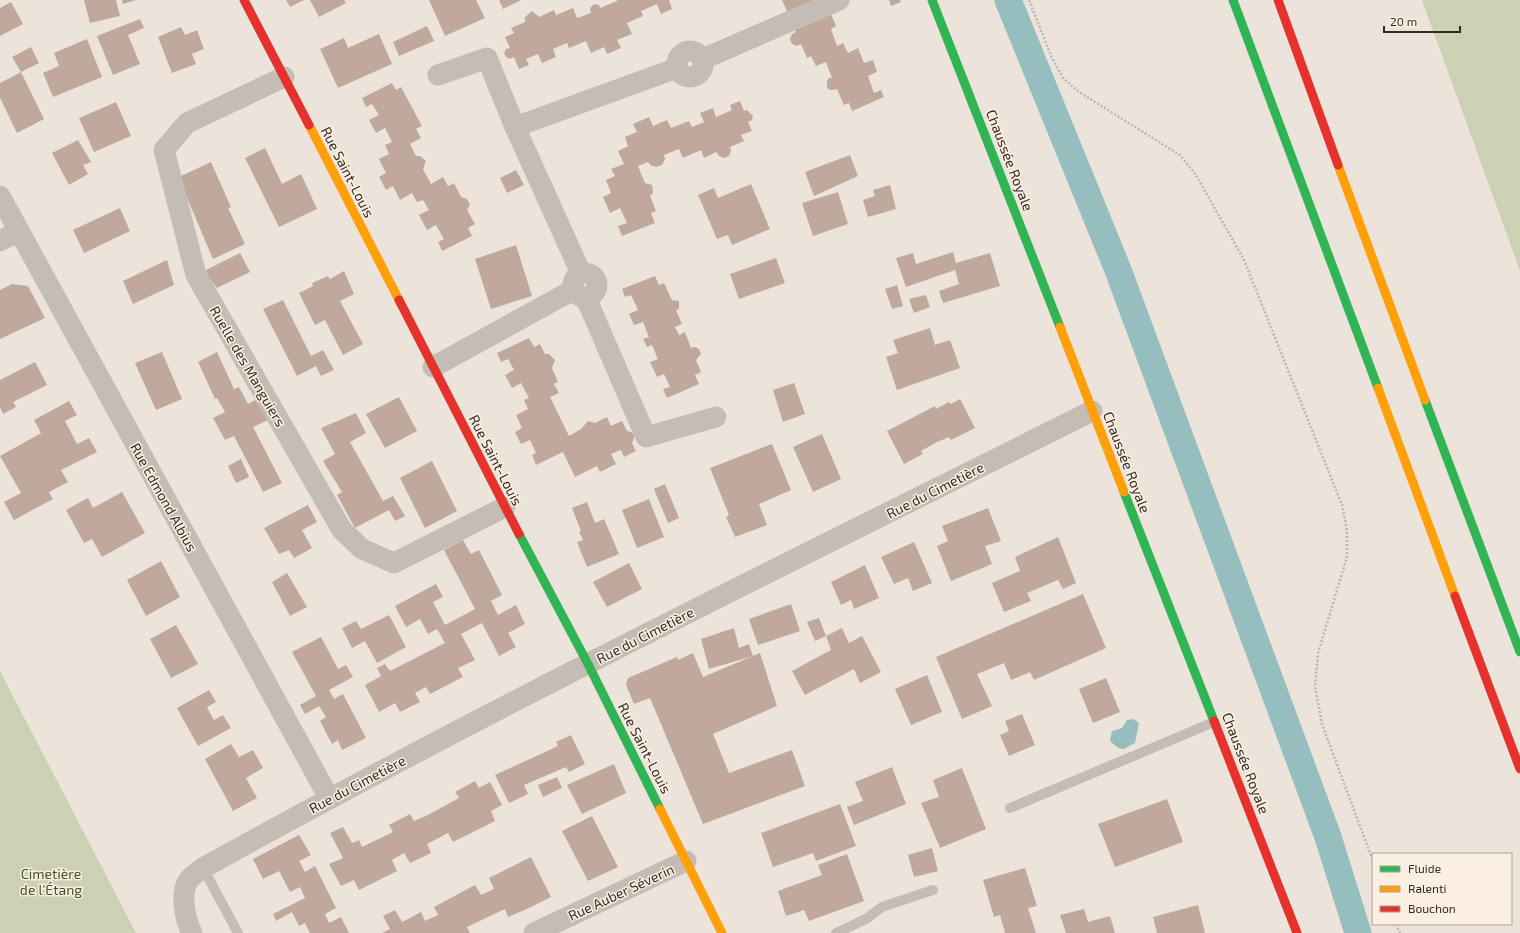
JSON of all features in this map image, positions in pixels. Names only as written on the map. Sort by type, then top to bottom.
[{"type":"main road","name":"Rue Saint-Louis","points":[[244,0],[505,507],[588,664],[722,933]]},
{"type":"main road","name":"Chaussée Royale","points":[[932,0],[1297,933]]},
{"type":"main road","points":[[1233,0],[1520,769]]},
{"type":"main road","points":[[1278,0],[1380,281],[1520,652]]},
{"type":"street","points":[[515,127],[677,68],[682,76],[686,78],[695,77],[704,67],[702,59],[839,0]]},
{"type":"street","points":[[438,75],[487,58],[580,287],[646,437],[716,417]]},
{"type":"street","name":"Ruelle des Manguiers","points":[[284,77],[187,123],[164,150],[196,275],[342,530],[362,549],[394,563],[505,507]]},
{"type":"street","name":"Rue Edmond Albius","points":[[0,196],[329,798]]},
{"type":"street","points":[[0,241],[19,231]]},
{"type":"street","points":[[433,367],[580,287]]},
{"type":"street","name":"Rue du Cimetière","points":[[203,868],[329,798],[588,664],[1092,411]]},
{"type":"street","name":"Rue Auber Séverin","points":[[534,933],[686,861]]},
{"type":"street","points":[[192,933],[186,922],[184,903],[188,881],[203,868]]},
{"type":"lane","points":[[1010,808],[1214,722]]},
{"type":"lane","points":[[203,868],[238,933]]},
{"type":"lane","points":[[836,933],[866,919],[882,907],[934,890]]},
{"type":"path","points":[[1029,0],[1052,58],[1063,78],[1079,92],[1180,155],[1196,175],[1244,260],[1259,297],[1342,505],[1347,530],[1348,557],[1318,653],[1315,686],[1322,724],[1372,859]]},
{"type":"green space","points":[[1422,0],[1520,0],[1520,271]]},
{"type":"green space","name":"Cimetière de l'Étang","points":[[0,671],[136,933],[0,933]]},
{"type":"water","points":[[1133,719],[1139,723],[1135,743],[1124,749],[1118,748],[1110,741],[1112,731],[1122,728],[1127,720]]},
{"type":"building","points":[[84,0],[116,0],[120,16],[90,23]]},
{"type":"building","points":[[122,0],[136,0],[123,4]]},
{"type":"building","points":[[286,0],[304,0],[290,7]]},
{"type":"building","points":[[310,0],[344,0],[346,3],[319,17]]},
{"type":"building","points":[[429,0],[476,0],[485,18],[445,36]]},
{"type":"building","points":[[499,0],[521,0],[503,9]]},
{"type":"building","points":[[617,0],[669,0],[672,9],[661,14],[657,4],[641,11],[643,16],[627,23],[632,34],[617,40],[621,48],[607,54],[604,47],[591,53],[586,41],[569,48],[567,43],[553,49],[556,57],[542,63],[538,54],[526,59],[529,65],[519,69],[514,57],[510,59],[506,57],[504,53],[506,49],[510,48],[505,37],[514,33],[511,28],[525,22],[525,17],[532,11],[539,17],[554,10],[556,15],[573,8],[577,18],[591,13],[590,8],[594,4],[599,5],[600,8]]},
{"type":"building","points":[[782,0],[825,0],[836,26],[831,29],[837,46],[843,43],[848,53],[858,48],[864,63],[873,60],[877,72],[868,76],[874,93],[881,90],[884,97],[852,111],[849,103],[844,105],[837,89],[831,90],[827,88],[827,81],[829,78],[832,78],[826,62],[816,66],[811,56],[807,58],[801,44],[797,46],[792,44],[790,39],[792,34],[796,32]]},
{"type":"building","points":[[889,0],[900,0],[901,2],[891,6]]},
{"type":"building","points":[[11,2],[23,24],[0,36],[0,8]]},
{"type":"building","points":[[140,19],[144,28],[128,35],[140,64],[113,75],[97,36]]},
{"type":"building","points":[[427,26],[434,41],[399,56],[393,42]]},
{"type":"building","points":[[181,27],[185,35],[197,30],[204,49],[192,54],[196,64],[172,73],[158,37]]},
{"type":"building","points":[[379,34],[392,64],[338,88],[320,49],[344,38],[348,48]]},
{"type":"building","points":[[87,39],[102,77],[53,97],[43,73],[59,66],[54,53]]},
{"type":"building","points":[[31,47],[39,63],[21,72],[12,57]]},
{"type":"building","points":[[21,72],[44,119],[17,133],[0,98],[0,83]]},
{"type":"building","points":[[392,83],[396,90],[401,87],[422,126],[416,129],[421,138],[410,144],[416,156],[420,156],[426,161],[423,169],[431,184],[443,177],[448,186],[454,183],[461,197],[467,199],[470,205],[467,210],[475,224],[468,228],[472,236],[442,251],[438,242],[444,239],[436,225],[427,230],[419,215],[429,210],[423,200],[417,202],[412,193],[400,200],[393,186],[386,190],[379,177],[386,173],[379,159],[389,154],[385,145],[392,142],[385,128],[376,133],[369,120],[379,115],[372,104],[366,107],[362,98]]},
{"type":"building","points":[[740,101],[744,111],[747,110],[753,116],[752,120],[748,122],[752,131],[741,135],[744,141],[730,147],[731,151],[729,156],[724,158],[719,156],[716,152],[704,158],[701,150],[683,158],[679,149],[664,155],[665,159],[662,165],[656,167],[650,165],[648,162],[638,166],[645,183],[652,185],[653,193],[650,196],[656,211],[651,213],[655,223],[622,236],[618,226],[627,223],[620,208],[610,213],[603,197],[611,193],[606,180],[615,176],[611,169],[624,164],[618,151],[628,146],[625,137],[637,132],[633,124],[649,117],[653,126],[667,120],[671,128],[689,121],[692,127],[704,122],[700,113],[713,108],[716,117],[732,110],[730,105]]},
{"type":"building","points":[[116,102],[131,136],[94,152],[79,118]]},
{"type":"building","points":[[78,140],[91,162],[83,165],[88,174],[69,185],[52,153]]},
{"type":"building","points":[[265,148],[282,184],[301,174],[317,209],[279,227],[245,158]]},
{"type":"building","points":[[850,155],[858,176],[814,196],[805,172]]},
{"type":"building","points":[[211,162],[231,207],[228,208],[245,244],[213,259],[182,186],[181,176]]},
{"type":"building","points":[[516,170],[524,185],[507,193],[500,178]]},
{"type":"building","points":[[751,184],[770,229],[732,245],[728,235],[717,239],[698,195],[714,188],[718,198]]},
{"type":"building","points":[[890,185],[896,209],[868,217],[863,200],[875,196],[873,190]]},
{"type":"building","points":[[838,192],[848,224],[813,236],[802,203]]},
{"type":"building","points":[[120,208],[130,231],[84,253],[73,230]]},
{"type":"building","points":[[516,245],[532,296],[491,309],[475,259]]},
{"type":"building","points":[[953,252],[956,263],[990,253],[1000,286],[943,303],[939,291],[959,284],[955,270],[906,287],[896,258],[913,253],[916,264]]},
{"type":"building","points":[[240,253],[250,272],[217,288],[204,271]]},
{"type":"building","points":[[776,258],[785,283],[739,299],[730,274]]},
{"type":"building","points":[[167,260],[174,285],[133,304],[123,281]]},
{"type":"building","points":[[344,271],[354,294],[340,301],[363,344],[343,355],[325,320],[315,325],[299,293],[313,286],[312,283],[328,276],[330,279]]},
{"type":"building","points":[[655,276],[659,285],[664,283],[672,300],[679,301],[679,309],[676,310],[682,324],[675,327],[679,335],[685,332],[691,348],[695,347],[699,349],[701,354],[696,360],[701,372],[695,375],[699,384],[667,398],[663,389],[670,387],[664,374],[657,377],[650,362],[658,359],[652,345],[647,347],[643,339],[649,337],[643,322],[634,325],[629,314],[638,310],[631,295],[625,297],[622,289]]},
{"type":"building","points":[[12,284],[28,286],[45,318],[0,339],[0,290]]},
{"type":"building","points":[[897,285],[903,306],[892,309],[885,289]]},
{"type":"building","points":[[926,295],[930,307],[914,313],[909,299]]},
{"type":"building","points":[[283,300],[311,356],[323,350],[334,370],[321,376],[316,366],[297,376],[263,309]]},
{"type":"building","points":[[930,328],[935,345],[950,340],[960,368],[897,390],[886,357],[898,353],[893,340]]},
{"type":"building","points":[[529,338],[534,347],[540,344],[545,354],[549,354],[555,360],[552,368],[558,382],[554,384],[559,393],[550,397],[569,436],[581,429],[588,421],[595,423],[607,417],[611,426],[622,421],[627,431],[635,435],[632,443],[636,451],[624,457],[621,450],[611,454],[616,464],[600,472],[597,466],[575,477],[563,452],[536,465],[532,455],[536,453],[530,440],[521,444],[515,432],[522,428],[516,415],[528,409],[524,400],[529,398],[521,383],[512,388],[505,375],[514,370],[508,359],[501,362],[497,353]]},
{"type":"building","points":[[162,352],[182,399],[156,410],[135,363]]},
{"type":"building","points":[[217,352],[234,389],[239,387],[248,404],[259,398],[270,419],[253,427],[282,483],[263,492],[234,436],[225,440],[213,418],[225,412],[217,398],[215,399],[198,362]]},
{"type":"building","points":[[35,362],[47,385],[13,402],[16,407],[3,414],[0,407],[0,380]]},
{"type":"building","points":[[794,383],[805,414],[783,422],[773,390]]},
{"type":"building","points":[[399,397],[417,431],[385,448],[366,414]]},
{"type":"building","points":[[960,399],[975,428],[951,440],[949,437],[935,443],[921,451],[923,454],[904,464],[887,431],[935,406],[936,409],[949,402],[951,404]]},
{"type":"building","points":[[69,401],[77,415],[65,421],[77,444],[89,438],[97,452],[61,470],[68,482],[49,492],[53,499],[14,520],[4,502],[21,493],[0,456],[41,433],[34,420]]},
{"type":"building","points":[[356,413],[366,433],[350,442],[383,501],[393,496],[405,516],[395,521],[389,510],[355,528],[337,495],[342,492],[323,461],[335,454],[321,428]]},
{"type":"building","points":[[822,434],[841,479],[813,492],[793,447]]},
{"type":"building","points":[[772,444],[791,490],[759,504],[767,525],[735,537],[726,517],[729,515],[710,468]]},
{"type":"building","points":[[241,459],[249,477],[236,483],[228,466]]},
{"type":"building","points":[[432,461],[457,511],[425,528],[400,478]]},
{"type":"building","points":[[665,484],[679,518],[668,523],[654,489]]},
{"type":"building","points":[[122,492],[145,533],[102,557],[92,539],[84,543],[66,510],[88,498],[93,508]]},
{"type":"building","points":[[649,499],[664,537],[637,548],[622,510]]},
{"type":"building","points":[[587,502],[595,523],[604,519],[619,554],[587,567],[577,542],[583,540],[572,508]]},
{"type":"building","points":[[308,505],[317,522],[302,530],[312,548],[294,558],[289,550],[279,554],[264,528]]},
{"type":"building","points":[[988,508],[1001,541],[985,546],[992,564],[951,581],[937,546],[948,541],[942,526]]},
{"type":"building","points":[[1058,537],[1076,583],[1063,589],[1058,580],[1027,593],[1031,601],[1004,612],[992,583],[1020,571],[1015,557]]},
{"type":"building","points":[[463,540],[471,554],[479,550],[502,595],[491,601],[498,615],[516,605],[525,624],[508,633],[516,647],[499,656],[482,623],[461,634],[475,660],[458,668],[463,677],[430,694],[426,687],[415,693],[420,702],[400,712],[395,703],[379,712],[365,685],[381,676],[377,668],[385,664],[390,671],[445,643],[437,629],[428,634],[420,619],[406,627],[395,606],[436,584],[443,597],[433,602],[445,625],[475,609],[444,550]]},
{"type":"building","points":[[914,542],[932,583],[913,591],[908,578],[894,584],[881,557]]},
{"type":"building","points":[[161,561],[180,597],[146,616],[127,580]]},
{"type":"building","points":[[629,563],[642,589],[607,607],[593,582]]},
{"type":"building","points":[[865,565],[879,598],[854,609],[851,600],[841,605],[831,582]]},
{"type":"building","points":[[287,573],[307,607],[290,616],[272,582]]},
{"type":"building","points":[[1083,594],[1106,648],[1034,680],[1030,672],[1011,680],[1004,663],[977,674],[992,706],[962,719],[936,657]]},
{"type":"building","points":[[791,604],[800,631],[758,645],[749,619]]},
{"type":"building","points":[[389,615],[406,647],[377,663],[365,641],[352,648],[342,628],[356,621],[361,629]]},
{"type":"building","points":[[819,618],[826,636],[815,641],[807,622]]},
{"type":"building","points":[[176,625],[198,664],[171,678],[150,639]]},
{"type":"building","points":[[734,628],[739,648],[749,644],[753,656],[709,669],[701,639]]},
{"type":"building","points":[[842,628],[849,643],[862,636],[881,672],[860,683],[854,669],[805,695],[792,671],[831,650],[826,636]]},
{"type":"building","points":[[321,637],[338,669],[346,665],[353,677],[329,690],[334,699],[343,694],[366,738],[342,750],[338,740],[332,744],[320,721],[326,717],[319,706],[305,714],[300,705],[316,696],[292,652]]},
{"type":"building","points":[[693,653],[703,677],[760,653],[777,706],[713,734],[729,773],[792,750],[805,786],[703,824],[650,698],[634,704],[626,685],[628,678],[677,657],[678,660]]},
{"type":"building","points":[[927,675],[942,712],[911,725],[895,689]]},
{"type":"building","points":[[1106,678],[1120,712],[1093,723],[1079,689]]},
{"type":"building","points":[[209,690],[216,702],[207,707],[214,720],[223,715],[231,728],[198,746],[177,708]]},
{"type":"building","points":[[1022,714],[1035,745],[1009,756],[1000,735],[1009,731],[1005,721]]},
{"type":"building","points":[[571,735],[585,764],[569,772],[566,767],[524,785],[528,794],[509,803],[495,775],[558,746],[556,742]]},
{"type":"building","points":[[231,744],[239,757],[253,750],[263,768],[246,778],[257,798],[233,811],[205,759]]},
{"type":"building","points":[[614,764],[626,793],[582,814],[567,785]]},
{"type":"building","points":[[892,767],[906,804],[854,825],[847,807],[863,801],[855,782]]},
{"type":"building","points":[[962,768],[986,829],[940,848],[921,803],[939,797],[933,780]]},
{"type":"building","points":[[557,777],[562,788],[543,797],[538,785]]},
{"type":"building","points":[[475,781],[479,788],[490,782],[502,805],[491,811],[495,821],[453,842],[448,833],[427,844],[431,853],[410,863],[404,853],[392,860],[397,871],[359,890],[354,880],[341,886],[329,864],[343,858],[330,833],[343,827],[352,843],[359,840],[362,847],[393,832],[389,825],[410,814],[414,821],[459,798],[455,792]]},
{"type":"building","points":[[1167,799],[1183,842],[1115,867],[1098,824]]},
{"type":"building","points":[[840,804],[856,846],[816,861],[813,853],[773,867],[761,833]]},
{"type":"building","points":[[592,816],[618,867],[588,881],[562,831]]},
{"type":"building","points":[[299,835],[311,855],[299,861],[305,872],[315,866],[336,908],[325,914],[329,923],[341,917],[349,933],[310,933],[305,923],[299,926],[292,912],[276,921],[273,914],[305,898],[300,887],[290,892],[279,871],[263,879],[253,859]]},
{"type":"building","points":[[932,848],[938,871],[914,877],[908,855]]},
{"type":"building","points":[[847,854],[864,901],[809,921],[804,910],[786,916],[778,891],[822,875],[818,865]]},
{"type":"building","points":[[531,857],[551,897],[508,917],[505,909],[467,927],[470,933],[382,933],[390,929],[383,916],[395,910],[402,922],[421,912],[425,921],[438,915],[434,907],[475,885],[481,895],[494,889],[489,878]]},
{"type":"building","points":[[1025,868],[1037,906],[1028,908],[1036,933],[1005,933],[1000,915],[994,917],[983,880]]},
{"type":"building","points":[[1198,905],[1205,933],[1157,933],[1153,917]]},
{"type":"building","points":[[1084,909],[1088,922],[1110,916],[1115,933],[1066,933],[1060,915]]},
{"type":"waterway","points":[[1008,0],[1118,270],[1328,837],[1358,933]]},
{"type":"traffic: fast","points":[[932,0],[1060,327]]},
{"type":"traffic: fast","points":[[1233,0],[1378,388]]},
{"type":"traffic: fast","points":[[1425,400],[1520,652]]},
{"type":"traffic: fast","points":[[1124,492],[1214,721]]},
{"type":"traffic: fast","points":[[519,534],[588,664],[660,809]]},
{"type":"traffic: slow","points":[[309,125],[399,300]]},
{"type":"traffic: slow","points":[[1338,165],[1425,400]]},
{"type":"traffic: slow","points":[[1060,327],[1124,492]]},
{"type":"traffic: slow","points":[[1378,388],[1455,596]]},
{"type":"traffic: slow","points":[[660,809],[722,933]]},
{"type":"traffic: jam","points":[[244,0],[309,125]]},
{"type":"traffic: jam","points":[[1278,0],[1338,165]]},
{"type":"traffic: jam","points":[[399,300],[519,534]]},
{"type":"traffic: jam","points":[[1455,596],[1520,769]]},
{"type":"traffic: jam","points":[[1214,721],[1297,933]]}]
